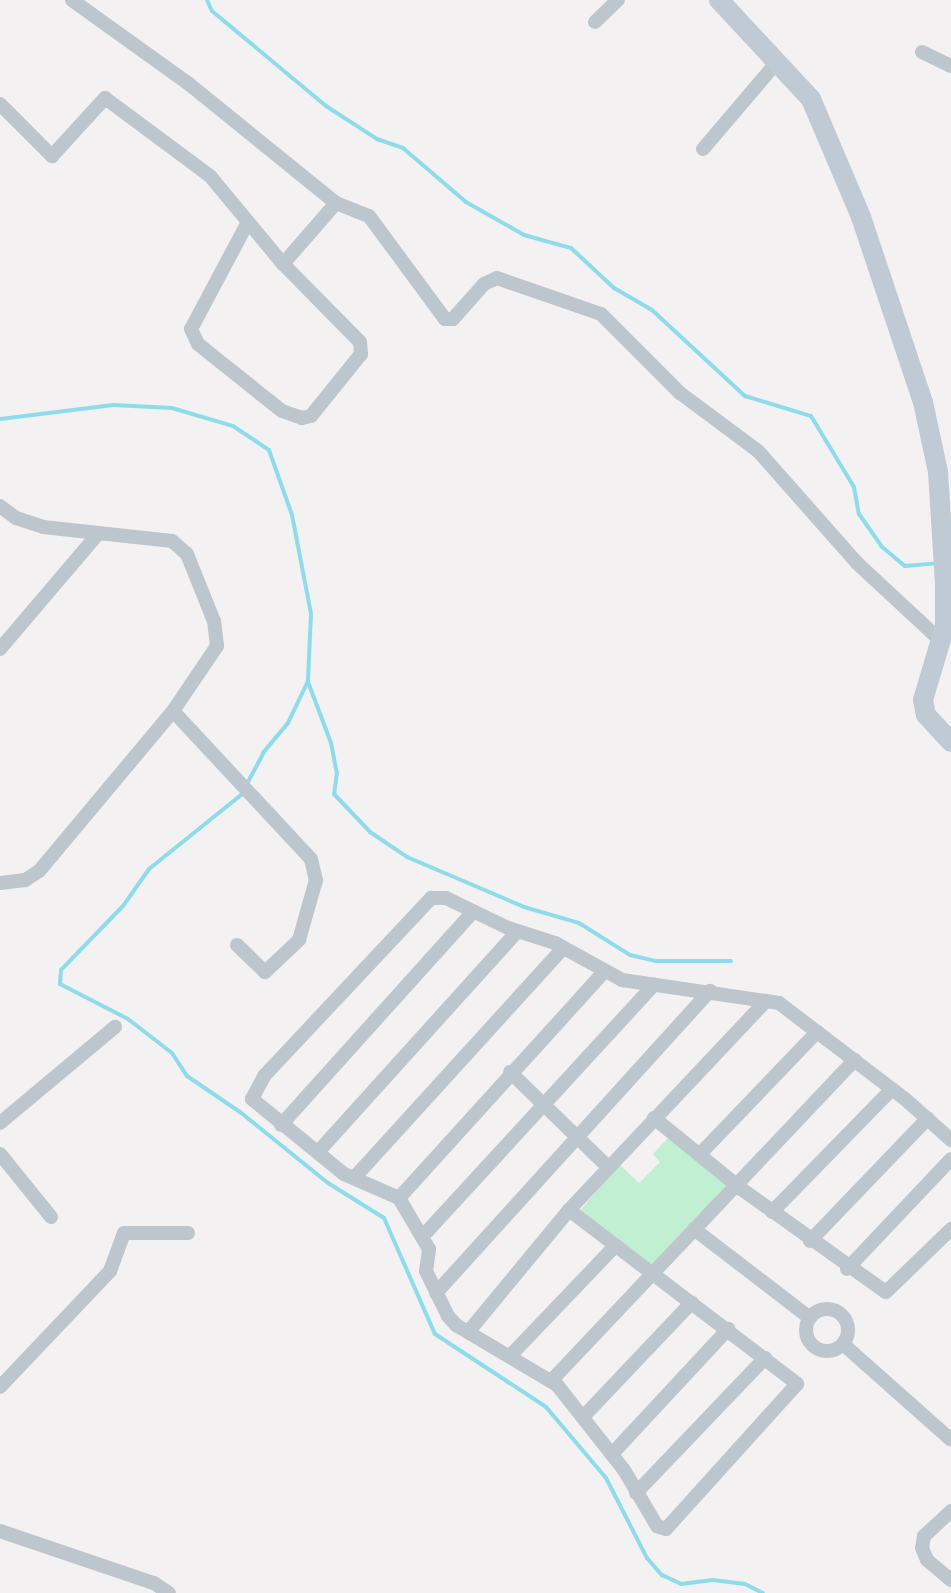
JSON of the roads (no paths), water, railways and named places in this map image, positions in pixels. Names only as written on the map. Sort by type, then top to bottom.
[{"type":"street","points":[[72,0],[189,84],[336,203],[369,216],[445,319],[453,319],[484,284],[497,278],[601,314],[681,393],[758,451],[856,563],[942,642]]},
{"type":"street","points":[[595,22],[618,0]]},
{"type":"street","points":[[719,0],[811,99],[861,217],[932,432],[945,481],[945,583],[942,642],[923,700],[926,715],[951,742]]},
{"type":"street","points":[[922,52],[951,66]]},
{"type":"street","points":[[703,149],[777,62]]},
{"type":"street","points":[[0,104],[52,156],[105,98],[210,176],[283,264],[360,342],[362,354],[311,416],[302,418],[282,411],[198,344],[191,329],[248,222]]},
{"type":"street","points":[[283,264],[336,203]]},
{"type":"street","points":[[0,507],[16,518],[43,527],[172,541],[187,554],[214,621],[217,646],[173,711],[39,871],[25,880],[0,883]]},
{"type":"street","points":[[0,649],[98,534]]},
{"type":"street","points":[[173,711],[311,860],[316,880],[298,940],[265,972],[237,945]]},
{"type":"street","points":[[569,1210],[792,1376],[797,1384],[792,1395],[666,1529],[657,1526],[612,1454],[551,1381],[452,1321],[426,1271],[430,1253],[399,1198],[354,1178],[281,1125],[252,1099],[265,1075],[420,905],[431,898],[446,898],[517,932],[563,948],[603,973],[654,985],[766,1000],[783,1006],[892,1089],[951,1140]]},
{"type":"street","points":[[281,1125],[473,912]]},
{"type":"street","points":[[318,1152],[517,932]]},
{"type":"street","points":[[354,1178],[563,948]]},
{"type":"street","points":[[399,1198],[510,1072],[603,973]]},
{"type":"street","points":[[422,1237],[654,985]]},
{"type":"street","points":[[436,1293],[576,1135],[710,991]]},
{"type":"street","points":[[468,1331],[569,1210],[766,1000]]},
{"type":"street","points":[[0,1123],[115,1027]]},
{"type":"street","points":[[701,1154],[817,1032]]},
{"type":"street","points":[[551,1381],[736,1183],[855,1060]]},
{"type":"street","points":[[510,1072],[608,1167]]},
{"type":"street","points":[[772,1212],[892,1089]]},
{"type":"street","points":[[654,1118],[847,1269],[885,1292],[951,1229]]},
{"type":"street","points":[[810,1241],[928,1118]]},
{"type":"street","points":[[0,1154],[51,1217]]},
{"type":"street","points":[[847,1269],[951,1159]]},
{"type":"street","points":[[694,1229],[810,1318]]},
{"type":"street","points":[[0,1387],[110,1271],[124,1233],[188,1233]]},
{"type":"street","points":[[510,1356],[616,1245]]},
{"type":"street","points":[[583,1417],[692,1302]]},
{"type":"street","points":[[828,1309],[841,1313],[849,1332],[843,1344],[828,1352],[816,1349],[806,1335],[810,1318],[828,1309]]},
{"type":"street","points":[[612,1454],[728,1329]]},
{"type":"street","points":[[843,1344],[951,1440]]},
{"type":"street","points":[[636,1493],[765,1358]]},
{"type":"street","points":[[951,1510],[924,1536],[922,1548],[927,1560],[951,1580]]},
{"type":"street","points":[[0,1531],[154,1583],[169,1593]]},
{"type":"waterway","points":[[207,0],[212,11],[326,106],[377,139],[403,148],[466,202],[524,235],[571,248],[614,288],[652,310],[745,396],[811,416],[854,487],[859,514],[881,546],[905,566],[938,563]]},
{"type":"waterway","points":[[0,419],[113,405],[172,408],[233,426],[269,450],[292,515],[311,614],[308,681],[288,723],[264,752],[241,795],[149,869],[123,906],[61,970],[60,984],[128,1019],[172,1053],[187,1076],[240,1112],[328,1183],[384,1218],[435,1334],[546,1407],[606,1478],[647,1558],[662,1575],[681,1584],[713,1580],[745,1584],[763,1593]]},
{"type":"waterway","points":[[308,682],[331,743],[337,773],[334,794],[370,832],[407,857],[524,907],[579,923],[630,955],[655,961],[731,961]]}]
